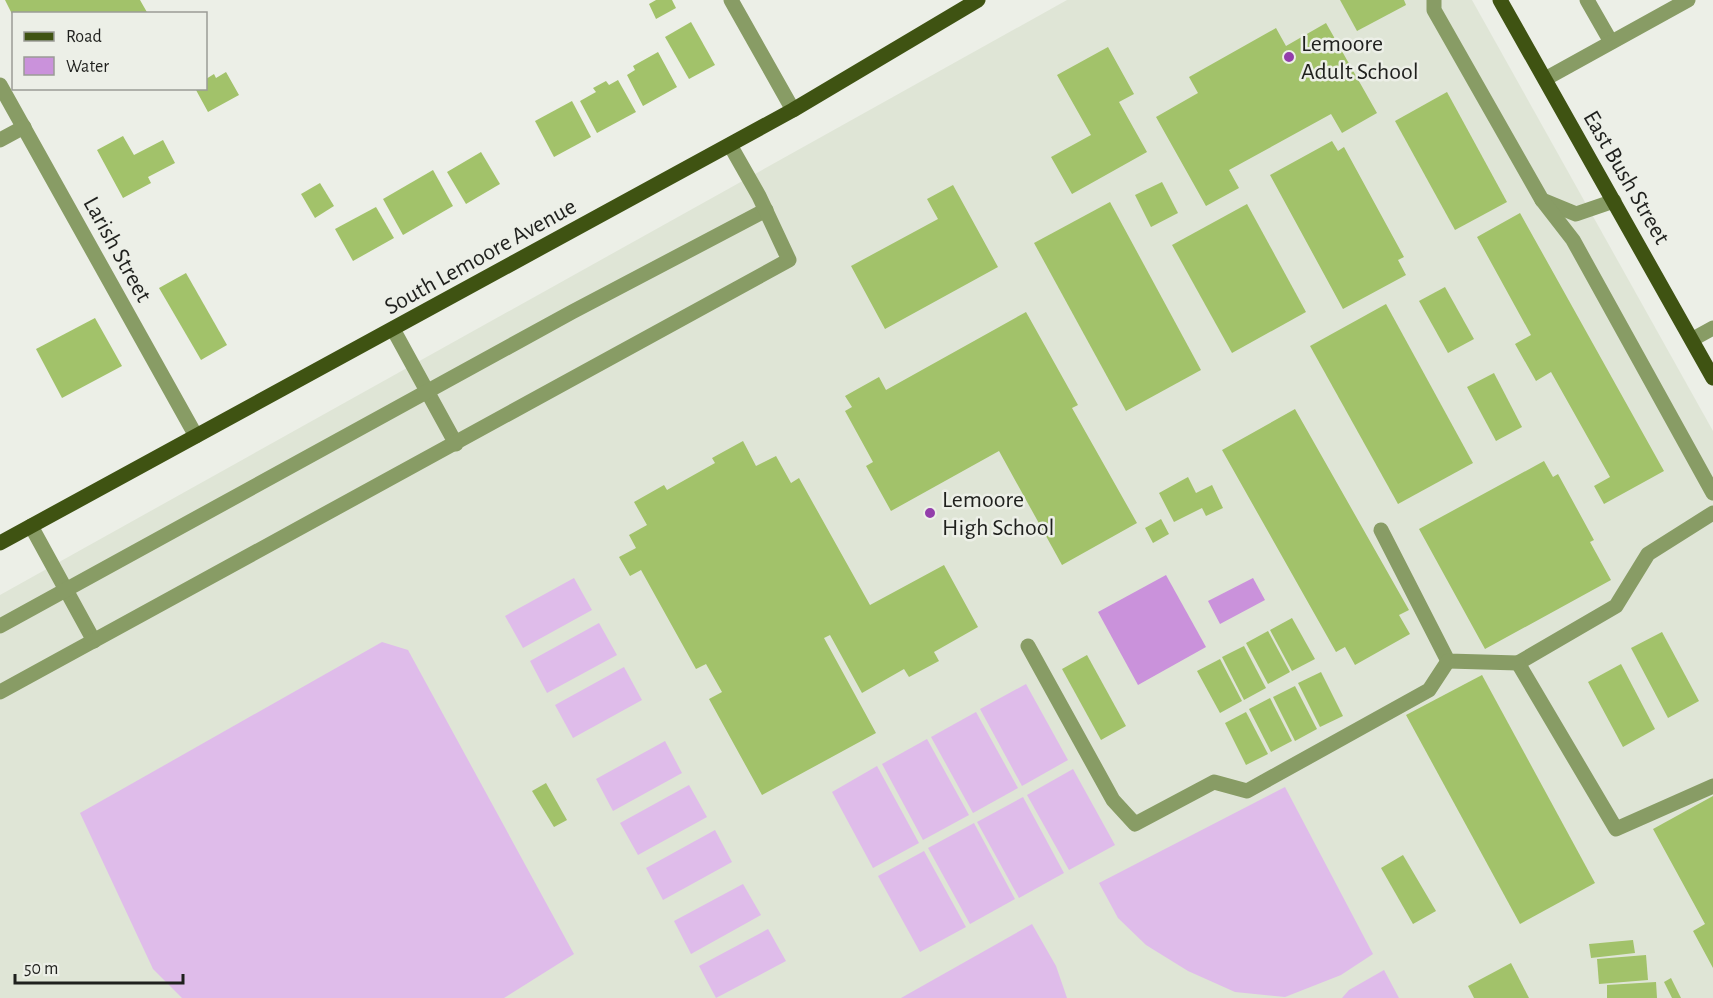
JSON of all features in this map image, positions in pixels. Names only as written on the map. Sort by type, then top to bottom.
[{"type":"main road","name":"South Lemoore Avenue","points":[[0,543],[730,145],[978,0]]},
{"type":"main road","name":"East Bush Street","points":[[1500,0],[1713,378]]},
{"type":"street","points":[[731,0],[793,110]]},
{"type":"street","points":[[1434,0],[1434,10],[1542,200],[1573,240],[1713,493]]},
{"type":"street","points":[[1587,0],[1611,42]]},
{"type":"street","points":[[1545,79],[1688,0]]},
{"type":"street","name":"Larish Street","points":[[0,85],[196,436]]},
{"type":"street","points":[[0,140],[24,127]]},
{"type":"street","points":[[0,692],[789,260],[766,210],[730,145]]},
{"type":"street","points":[[1542,200],[1576,214],[1614,201]]},
{"type":"street","points":[[0,626],[429,393],[572,312],[766,210]]},
{"type":"street","points":[[1693,339],[1713,328]]},
{"type":"street","points":[[393,330],[456,444]]},
{"type":"street","points":[[1448,661],[1518,663],[1616,606],[1648,554],[1713,513]]},
{"type":"street","points":[[31,526],[94,641]]},
{"type":"street","points":[[1381,530],[1448,661]]},
{"type":"street","points":[[1028,646],[1113,800],[1135,824],[1214,782],[1246,791],[1429,690],[1448,661]]},
{"type":"street","points":[[1518,663],[1616,829],[1713,786]]},
{"type":"shaded area","name":"Lemoore High School","points":[[1067,0],[1472,0],[1713,431],[1713,998],[0,998],[0,595]]},
{"type":"shaded area","points":[[574,578],[592,610],[523,648],[505,616]]},
{"type":"shaded area","points":[[599,623],[617,655],[547,693],[530,661]]},
{"type":"shaded area","points":[[382,642],[408,650],[574,954],[504,998],[182,998],[153,969],[80,813]]},
{"type":"shaded area","points":[[624,667],[642,700],[573,738],[555,705]]},
{"type":"shaded area","points":[[1026,684],[1068,760],[1022,786],[980,709]]},
{"type":"shaded area","points":[[976,712],[1018,788],[973,813],[931,737]]},
{"type":"shaded area","points":[[927,739],[969,815],[923,840],[882,764]]},
{"type":"shaded area","points":[[665,741],[682,773],[613,811],[596,779]]},
{"type":"shaded area","points":[[877,766],[919,843],[873,868],[832,792]]},
{"type":"shaded area","points":[[1073,769],[1115,845],[1069,870],[1027,795]]},
{"type":"shaded area","points":[[689,785],[707,817],[638,855],[620,823]]},
{"type":"shaded area","points":[[1285,787],[1373,954],[1341,975],[1285,997],[1235,992],[1188,971],[1146,945],[1118,918],[1099,883]]},
{"type":"shaded area","points":[[1023,797],[1064,873],[1019,898],[977,822]]},
{"type":"shaded area","points":[[974,823],[1015,899],[970,924],[928,848]]},
{"type":"shaded area","points":[[715,830],[732,862],[663,900],[646,868]]},
{"type":"shaded area","points":[[924,851],[966,927],[920,952],[878,876]]},
{"type":"shaded area","points":[[743,884],[761,915],[691,954],[674,921]]},
{"type":"shaded area","points":[[1032,924],[1056,966],[1067,998],[901,998]]},
{"type":"shaded area","points":[[768,929],[786,961],[716,998],[699,966]]},
{"type":"shaded area","points":[[1384,970],[1399,998],[1342,998],[1349,990]]},
{"type":"water","points":[[1166,575],[1206,647],[1138,685],[1098,612]]},
{"type":"water","points":[[1253,578],[1265,600],[1220,624],[1208,601]]},
{"type":"building","points":[[5,0],[140,0],[147,12],[12,12],[12,14]]},
{"type":"building","points":[[656,0],[672,0],[676,8],[656,19],[649,4]]},
{"type":"building","points":[[1340,0],[1404,0],[1406,5],[1357,31]]},
{"type":"building","points":[[691,22],[715,65],[689,79],[665,37]]},
{"type":"building","points":[[1326,23],[1377,113],[1342,133],[1331,114],[1229,170],[1239,188],[1206,206],[1156,117],[1198,93],[1189,77],[1276,28],[1286,46]]},
{"type":"building","points":[[1108,47],[1134,94],[1119,102],[1147,152],[1072,194],[1051,157],[1091,135],[1057,75]]},
{"type":"building","points":[[658,52],[677,87],[643,106],[627,75],[635,70],[633,66]]},
{"type":"building","points":[[226,72],[239,95],[208,112],[196,90],[207,90],[207,78],[214,74],[216,78]]},
{"type":"building","points":[[618,80],[636,112],[597,133],[580,101],[596,92],[593,88],[606,81],[609,85]]},
{"type":"building","points":[[1447,92],[1507,202],[1455,230],[1395,121]]},
{"type":"building","points":[[572,101],[591,137],[554,157],[535,121]]},
{"type":"building","points":[[123,136],[134,155],[163,140],[175,163],[148,177],[151,183],[123,198],[97,150]]},
{"type":"building","points":[[1332,141],[1338,151],[1344,147],[1404,257],[1398,260],[1406,275],[1343,309],[1270,175]]},
{"type":"building","points":[[481,152],[500,184],[466,204],[447,172]]},
{"type":"building","points":[[433,170],[453,206],[403,235],[383,199]]},
{"type":"building","points":[[1162,182],[1178,213],[1151,227],[1135,195]]},
{"type":"building","points":[[320,183],[334,206],[315,218],[301,194]]},
{"type":"building","points":[[953,185],[998,267],[885,329],[851,266],[938,219],[927,199]]},
{"type":"building","points":[[1110,202],[1201,370],[1126,411],[1034,243]]},
{"type":"building","points":[[1247,204],[1306,312],[1232,353],[1172,245]]},
{"type":"building","points":[[376,207],[394,238],[353,261],[335,229]]},
{"type":"building","points":[[1520,213],[1664,471],[1604,504],[1594,486],[1610,477],[1551,372],[1536,381],[1515,344],[1531,335],[1477,237]]},
{"type":"building","points":[[186,273],[227,345],[201,360],[159,288]]},
{"type":"building","points":[[1445,287],[1474,339],[1448,353],[1419,301]]},
{"type":"building","points":[[1386,304],[1473,463],[1398,504],[1310,346]]},
{"type":"building","points":[[1026,312],[1078,405],[1072,408],[1137,523],[1062,565],[999,451],[891,511],[866,466],[873,462],[845,411],[852,407],[845,396],[879,377],[886,390]]},
{"type":"building","points":[[95,318],[122,366],[62,398],[36,349]]},
{"type":"building","points":[[1494,373],[1522,427],[1496,441],[1467,387]]},
{"type":"building","points":[[1295,409],[1409,610],[1399,615],[1410,634],[1355,665],[1345,647],[1336,652],[1222,450]]},
{"type":"building","points":[[743,441],[756,466],[776,456],[791,483],[799,478],[870,605],[944,565],[978,627],[934,652],[939,661],[909,677],[904,669],[862,693],[830,635],[824,638],[876,733],[762,795],[709,699],[722,692],[706,664],[696,669],[641,570],[630,576],[619,557],[636,548],[629,535],[647,525],[634,502],[664,485],[667,490],[715,463],[712,458]]},
{"type":"building","points":[[1544,461],[1553,477],[1558,474],[1594,540],[1590,542],[1611,580],[1485,649],[1419,529]]},
{"type":"building","points":[[1188,477],[1196,493],[1212,485],[1223,508],[1206,516],[1202,508],[1174,522],[1159,493]]},
{"type":"building","points":[[1161,519],[1169,534],[1153,543],[1145,528]]},
{"type":"building","points":[[1292,618],[1315,659],[1292,671],[1270,630]]},
{"type":"building","points":[[1268,631],[1290,672],[1268,684],[1246,643]]},
{"type":"building","points":[[1662,632],[1699,701],[1668,718],[1631,648]]},
{"type":"building","points":[[1244,646],[1266,688],[1244,700],[1222,657]]},
{"type":"building","points":[[1087,655],[1126,726],[1101,740],[1062,669]]},
{"type":"building","points":[[1220,659],[1242,701],[1220,713],[1197,671]]},
{"type":"building","points":[[1621,664],[1655,729],[1623,747],[1588,682]]},
{"type":"building","points":[[1321,672],[1343,716],[1320,727],[1298,683]]},
{"type":"building","points":[[1482,675],[1595,883],[1520,924],[1406,715]]},
{"type":"building","points":[[1295,686],[1317,729],[1295,741],[1273,697]]},
{"type":"building","points":[[1270,698],[1292,741],[1271,752],[1249,709]]},
{"type":"building","points":[[1246,712],[1268,754],[1246,765],[1225,723]]},
{"type":"building","points":[[546,783],[567,820],[554,827],[532,791]]},
{"type":"building","points":[[1713,796],[1713,968],[1693,931],[1705,924],[1653,829]]},
{"type":"building","points":[[1403,855],[1436,911],[1413,924],[1381,868]]},
{"type":"building","points":[[1633,940],[1635,953],[1591,958],[1589,944]]},
{"type":"building","points":[[1646,955],[1648,980],[1599,984],[1597,959]]},
{"type":"building","points":[[1511,963],[1529,998],[1474,998],[1468,986]]},
{"type":"building","points":[[1671,978],[1681,998],[1672,998],[1664,982]]},
{"type":"building","points":[[1656,982],[1657,998],[1607,998],[1607,985]]},
{"type":"place","name":"Lemoore Adult School","points":[[1289,57]]},
{"type":"place","name":"Lemoore High School","points":[[930,513]]}]
